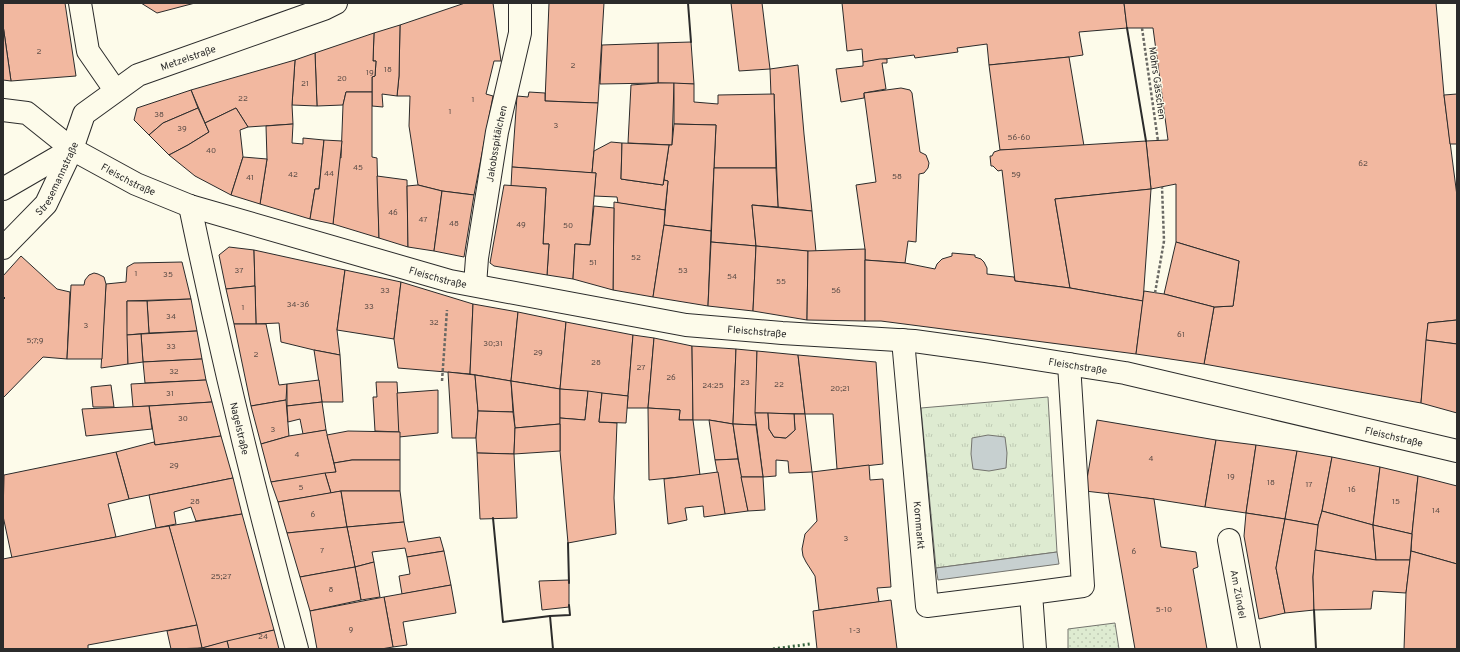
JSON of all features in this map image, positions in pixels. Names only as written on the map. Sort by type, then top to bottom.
[{"type":"street","points":[[80,3],[88,51],[115,90]]},
{"type":"street","name":"Metzelstraße","points":[[72,149],[84,114],[138,74],[336,3]]},
{"type":"street","name":"Jakobsspitälchen","points":[[474,285],[497,132],[520,33],[520,3]]},
{"type":"street","name":"Fleischstraße","points":[[3,110],[27,113],[72,149],[136,184],[190,206],[450,281],[686,325],[782,333],[903,340],[1069,364],[1149,378],[1457,450]]},
{"type":"street","name":"Stresemannstraße","points":[[3,189],[72,149]]},
{"type":"street","name":"Stresemannstraße","points":[[3,248],[46,204],[72,149]]},
{"type":"street","name":"Nagelstraße","points":[[190,206],[205,279],[257,499],[297,649]]},
{"type":"street","name":"Kornmarkt","points":[[903,340],[927,606],[1084,586],[1069,364]]},
{"type":"street","name":"Am Zündel","points":[[1229,540],[1250,649]]},
{"type":"street","points":[[1031,593],[1035,649]]},
{"type":"path","name":"Mohrs Gässchen","points":[[1142,28],[1158,141]]},
{"type":"path","points":[[1155,293],[1164,241],[1162,187]]},
{"type":"path","points":[[442,381],[450,281]]},
{"type":"green space","points":[[1048,397],[1057,552],[936,568],[921,408]]},
{"type":"green space","points":[[1115,623],[1119,649],[1068,649],[1068,629]]},
{"type":"shaded area","points":[[988,435],[1005,437],[1007,453],[1006,468],[989,471],[973,469],[971,454],[972,438]]},
{"type":"shaded area","points":[[1057,552],[1059,564],[938,580],[936,568]]},
{"type":"building","points":[[3,3],[65,3],[76,76],[11,81],[3,25]]},
{"type":"building","points":[[141,3],[195,3],[157,13]]},
{"type":"building","points":[[465,3],[493,3],[501,61],[494,61],[486,94],[493,96],[474,195],[442,191],[418,185],[409,126],[410,96],[397,96],[400,25]]},
{"type":"building","points":[[549,3],[604,3],[598,103],[545,101]]},
{"type":"building","points":[[731,3],[762,3],[770,69],[739,71]]},
{"type":"building","points":[[842,3],[1124,3],[1127,28],[1079,32],[1083,55],[1069,57],[989,65],[987,44],[957,48],[958,52],[915,58],[914,55],[863,62],[862,49],[847,51]]},
{"type":"building","points":[[1124,3],[1436,3],[1444,95],[1457,196],[1457,320],[1428,323],[1421,403],[1204,364],[1214,307],[1233,306],[1239,261],[1176,242],[1176,184],[1151,189],[1146,141],[1168,140],[1153,28],[1127,28]]},
{"type":"building","points":[[3,25],[11,81],[3,80]]},
{"type":"building","points":[[400,25],[397,96],[382,94],[383,107],[372,106],[372,77],[375,76],[376,61],[373,61],[374,33]]},
{"type":"building","points":[[374,33],[373,61],[376,61],[375,76],[372,77],[372,92],[346,92],[343,105],[317,106],[315,53]]},
{"type":"building","points":[[691,42],[694,84],[658,83],[658,43]]},
{"type":"building","points":[[658,43],[658,83],[600,84],[602,45]]},
{"type":"building","points":[[315,53],[317,106],[292,105],[295,60]]},
{"type":"building","points":[[1069,57],[1084,146],[1000,150],[989,65]]},
{"type":"building","points":[[887,59],[887,63],[882,63],[886,89],[864,93],[864,98],[841,102],[836,69],[863,66],[863,62]]},
{"type":"building","points":[[295,60],[292,105],[293,124],[248,127],[236,108],[205,123],[191,90]]},
{"type":"building","points":[[798,65],[812,211],[778,207],[774,94],[771,95],[770,69]]},
{"type":"building","points":[[674,83],[672,145],[628,143],[631,85]]},
{"type":"building","points":[[674,83],[694,84],[694,102],[718,104],[718,95],[774,94],[776,168],[714,168],[716,125],[674,124]]},
{"type":"building","points":[[901,88],[910,90],[912,93],[920,152],[926,155],[929,163],[928,168],[924,173],[919,174],[916,242],[908,241],[905,263],[865,260],[865,249],[856,185],[876,182],[864,93]]},
{"type":"building","points":[[191,90],[198,108],[163,123],[149,135],[134,120],[137,108]]},
{"type":"building","points":[[346,92],[372,92],[372,157],[377,158],[379,238],[333,224],[339,157],[341,158],[343,105]]},
{"type":"building","points":[[529,92],[545,93],[545,101],[598,103],[592,173],[512,167],[517,96],[528,97]]},
{"type":"building","points":[[1457,94],[1457,144],[1450,144],[1444,95]]},
{"type":"building","points":[[198,108],[209,132],[188,145],[169,155],[149,135],[163,123]]},
{"type":"building","points":[[236,108],[248,127],[240,130],[243,157],[231,195],[195,176],[169,155],[209,132],[205,123]]},
{"type":"building","points":[[293,124],[292,143],[303,144],[303,138],[324,140],[319,189],[315,189],[310,219],[260,204],[267,159],[266,126]]},
{"type":"building","points":[[674,124],[716,125],[711,231],[664,225],[668,181],[664,180],[669,145],[672,145]]},
{"type":"building","points":[[324,140],[342,141],[333,224],[310,219],[315,189],[319,189]]},
{"type":"building","points":[[1146,141],[1151,189],[1055,199],[1070,288],[1015,281],[1002,170],[998,171],[991,166],[990,156],[992,156],[994,152],[1000,150]]},
{"type":"building","points":[[611,142],[622,143],[621,179],[663,185],[664,180],[668,181],[665,210],[618,203],[617,197],[594,196],[596,173],[592,173],[594,151]]},
{"type":"building","points":[[622,143],[669,145],[663,185],[621,179]]},
{"type":"building","points":[[243,157],[267,159],[260,204],[231,195]]},
{"type":"building","points":[[512,167],[596,173],[590,245],[575,244],[573,279],[547,275],[549,244],[543,244],[546,188],[511,186]]},
{"type":"building","points":[[714,168],[776,168],[778,207],[752,205],[756,246],[711,242]]},
{"type":"building","points":[[377,176],[407,180],[408,247],[379,238]]},
{"type":"building","points":[[418,185],[442,191],[434,251],[408,247],[407,186]]},
{"type":"building","points":[[504,185],[546,188],[543,244],[549,244],[547,275],[494,266],[490,263]]},
{"type":"building","points":[[1151,189],[1143,301],[1070,288],[1055,199]]},
{"type":"building","points":[[442,191],[474,195],[464,257],[434,251]]},
{"type":"building","points":[[614,202],[665,210],[653,297],[613,290]]},
{"type":"building","points":[[752,205],[812,211],[816,252],[756,246]]},
{"type":"building","points":[[594,206],[614,208],[613,290],[573,279],[575,244],[590,245]]},
{"type":"building","points":[[664,225],[711,231],[708,306],[653,297]]},
{"type":"building","points":[[711,242],[756,246],[753,311],[708,306]]},
{"type":"building","points":[[1176,242],[1239,261],[1233,306],[1214,307],[1164,294]]},
{"type":"building","points":[[756,246],[808,251],[807,320],[753,311]]},
{"type":"building","points":[[229,247],[254,250],[255,286],[226,289],[219,255]]},
{"type":"building","points":[[865,249],[865,321],[807,320],[808,251]]},
{"type":"building","points":[[254,250],[345,270],[337,330],[340,355],[281,342],[279,323],[256,324]]},
{"type":"building","points":[[952,253],[975,255],[975,257],[984,262],[987,268],[987,274],[1014,277],[1015,281],[1070,288],[1143,301],[1136,354],[881,321],[865,321],[865,260],[905,263],[935,269],[937,264],[942,259],[952,256]]},
{"type":"building","points":[[21,256],[57,289],[70,292],[67,359],[43,357],[3,398],[3,300],[5,298],[3,296],[3,276]]},
{"type":"building","points":[[182,262],[191,299],[127,301],[128,364],[101,368],[106,284],[126,282],[127,267],[134,263]]},
{"type":"building","points":[[345,270],[401,282],[394,339],[337,330]]},
{"type":"building","points":[[94,273],[104,277],[106,284],[102,359],[67,359],[71,285],[84,285],[85,280],[89,275]]},
{"type":"building","points":[[401,282],[473,304],[470,374],[398,368],[394,339]]},
{"type":"building","points":[[255,286],[256,324],[234,324],[226,289]]},
{"type":"building","points":[[1144,291],[1164,294],[1214,307],[1204,364],[1136,354]]},
{"type":"building","points":[[191,299],[197,331],[149,333],[147,301]]},
{"type":"building","points":[[127,301],[147,301],[149,333],[127,335]]},
{"type":"building","points":[[473,304],[518,312],[511,381],[470,374]]},
{"type":"building","points":[[518,312],[566,322],[560,389],[511,381]]},
{"type":"building","points":[[1457,320],[1457,344],[1426,340],[1428,323]]},
{"type":"building","points":[[566,322],[633,335],[628,396],[560,389]]},
{"type":"building","points":[[234,324],[266,324],[279,385],[287,384],[286,400],[251,406]]},
{"type":"building","points":[[197,331],[202,359],[143,362],[141,334]]},
{"type":"building","points":[[141,334],[143,362],[128,364],[127,335]]},
{"type":"building","points":[[633,335],[654,338],[648,408],[627,408]]},
{"type":"building","points":[[654,338],[692,346],[693,420],[679,420],[680,410],[648,408]]},
{"type":"building","points":[[1426,340],[1457,344],[1457,413],[1421,403]]},
{"type":"building","points":[[692,346],[736,349],[733,424],[709,420],[693,420]]},
{"type":"building","points":[[736,349],[757,351],[756,425],[733,424]]},
{"type":"building","points":[[314,350],[340,355],[343,402],[322,402]]},
{"type":"building","points":[[757,351],[798,355],[805,414],[755,413]]},
{"type":"building","points":[[798,355],[876,362],[883,464],[837,469],[833,414],[805,414]]},
{"type":"building","points":[[202,359],[206,380],[145,383],[143,362]]},
{"type":"building","points":[[448,372],[475,375],[478,411],[476,438],[452,438]]},
{"type":"building","points":[[475,375],[511,381],[513,412],[478,411]]},
{"type":"building","points":[[206,380],[212,402],[133,407],[131,384]]},
{"type":"building","points":[[319,380],[322,402],[287,406],[287,384]]},
{"type":"building","points":[[511,381],[560,389],[560,424],[515,428]]},
{"type":"building","points":[[376,382],[397,382],[400,432],[375,431],[373,397],[377,397]]},
{"type":"building","points":[[111,385],[114,407],[93,407],[91,387]]},
{"type":"building","points":[[560,389],[588,391],[585,420],[560,418]]},
{"type":"building","points":[[438,390],[438,433],[399,437],[397,393]]},
{"type":"building","points":[[588,391],[602,393],[599,422],[617,423],[614,498],[616,534],[568,543],[560,451],[560,418],[585,420]]},
{"type":"building","points":[[602,393],[628,396],[626,423],[599,422]]},
{"type":"building","points":[[286,400],[289,436],[261,444],[251,406]]},
{"type":"building","points":[[212,402],[221,436],[155,445],[149,406]]},
{"type":"building","points":[[322,402],[326,430],[303,434],[300,419],[288,422],[287,406]]},
{"type":"building","points":[[149,406],[152,429],[86,436],[82,409]]},
{"type":"building","points":[[648,408],[680,410],[679,420],[693,420],[700,475],[649,480]]},
{"type":"building","points":[[478,411],[513,412],[515,428],[514,454],[477,453],[476,438]]},
{"type":"building","points":[[755,413],[768,413],[769,429],[774,437],[786,438],[795,430],[794,414],[805,414],[812,472],[789,473],[788,461],[776,460],[776,476],[763,477]]},
{"type":"building","points":[[768,413],[794,414],[795,430],[786,438],[774,437],[769,429]]},
{"type":"building","points":[[709,420],[733,424],[738,459],[715,460]]},
{"type":"building","points":[[1097,420],[1216,440],[1205,507],[1085,491]]},
{"type":"building","points":[[560,424],[560,451],[514,454],[515,428]]},
{"type":"building","points":[[733,424],[756,425],[763,477],[741,477]]},
{"type":"building","points":[[326,430],[336,472],[271,482],[261,444],[289,436]]},
{"type":"building","points":[[348,431],[400,432],[400,460],[352,460],[334,463],[327,435]]},
{"type":"building","points":[[221,436],[233,478],[129,499],[116,452],[154,442],[155,445]]},
{"type":"building","points":[[1216,440],[1256,445],[1246,513],[1205,507]]},
{"type":"building","points":[[1256,445],[1297,451],[1285,519],[1246,513]]},
{"type":"building","points":[[1297,451],[1332,457],[1318,525],[1285,519]]},
{"type":"building","points":[[116,452],[129,499],[108,504],[116,537],[12,558],[3,516],[4,475]]},
{"type":"building","points":[[477,453],[514,454],[517,518],[480,519]]},
{"type":"building","points":[[1332,457],[1380,467],[1373,525],[1322,511]]},
{"type":"building","points":[[738,459],[748,511],[725,514],[715,460]]},
{"type":"building","points":[[352,460],[400,460],[400,491],[341,491],[331,493],[325,473],[336,472],[334,463]]},
{"type":"building","points":[[869,465],[870,480],[883,479],[891,587],[877,588],[879,602],[819,610],[815,576],[803,556],[802,549],[805,534],[817,521],[812,472]]},
{"type":"building","points":[[1380,467],[1418,476],[1412,534],[1373,525]]},
{"type":"building","points":[[718,472],[725,514],[704,517],[703,506],[685,508],[687,520],[668,524],[664,479]]},
{"type":"building","points":[[325,473],[331,493],[278,502],[271,482]]},
{"type":"building","points":[[1418,476],[1457,486],[1457,564],[1411,551]]},
{"type":"building","points":[[741,477],[763,477],[765,510],[748,511]]},
{"type":"building","points":[[233,478],[242,514],[196,521],[191,507],[174,512],[176,524],[156,528],[149,495]]},
{"type":"building","points":[[341,491],[347,527],[287,533],[278,502]]},
{"type":"building","points":[[341,491],[400,491],[404,522],[347,527]]},
{"type":"building","points":[[1108,493],[1154,499],[1161,547],[1196,552],[1198,567],[1193,569],[1207,649],[1135,649]]},
{"type":"building","points":[[1322,511],[1373,525],[1376,560],[1315,550],[1318,525]]},
{"type":"building","points":[[1246,513],[1285,519],[1276,568],[1285,613],[1259,619],[1244,536]]},
{"type":"building","points":[[242,514],[274,630],[202,648],[169,526]]},
{"type":"building","points":[[1285,519],[1318,525],[1313,577],[1314,610],[1285,613],[1276,568]]},
{"type":"building","points":[[404,522],[408,542],[440,537],[444,551],[407,557],[405,548],[372,552],[374,562],[355,567],[347,527]]},
{"type":"building","points":[[1373,525],[1412,534],[1410,560],[1376,560]]},
{"type":"building","points":[[169,526],[197,625],[88,645],[88,649],[3,649],[3,559]]},
{"type":"building","points":[[347,527],[355,567],[300,577],[287,533]]},
{"type":"building","points":[[1315,550],[1376,560],[1410,560],[1406,593],[1373,591],[1371,609],[1314,610],[1313,577]]},
{"type":"building","points":[[444,551],[451,585],[402,594],[399,576],[410,574],[407,557]]},
{"type":"building","points":[[1411,551],[1457,564],[1457,649],[1404,649],[1406,593]]},
{"type":"building","points":[[374,562],[380,597],[361,600],[355,567]]},
{"type":"building","points":[[355,567],[361,600],[310,611],[300,577]]},
{"type":"building","points":[[569,580],[569,607],[542,610],[539,581]]},
{"type":"building","points":[[451,585],[456,613],[403,622],[407,645],[393,647],[384,597]]},
{"type":"building","points":[[384,597],[393,647],[381,649],[317,649],[310,611]]},
{"type":"building","points":[[891,600],[897,649],[817,649],[813,611]]},
{"type":"building","points":[[197,625],[202,648],[171,649],[167,631]]},
{"type":"building","points":[[274,630],[279,649],[229,649],[227,641]]},
{"type":"building","points":[[227,641],[229,649],[193,649],[202,648]]},
{"type":"hedge","points":[[773,649],[810,644]]},
{"type":"wall","points":[[688,3],[691,42]]},
{"type":"wall","points":[[1127,28],[1146,141]]},
{"type":"wall","points":[[493,518],[503,622],[550,616]]},
{"type":"wall","points":[[568,543],[569,583]]},
{"type":"wall","points":[[553,649],[550,616],[570,615],[569,605]]},
{"type":"wall","points":[[1314,610],[1316,649]]}]
